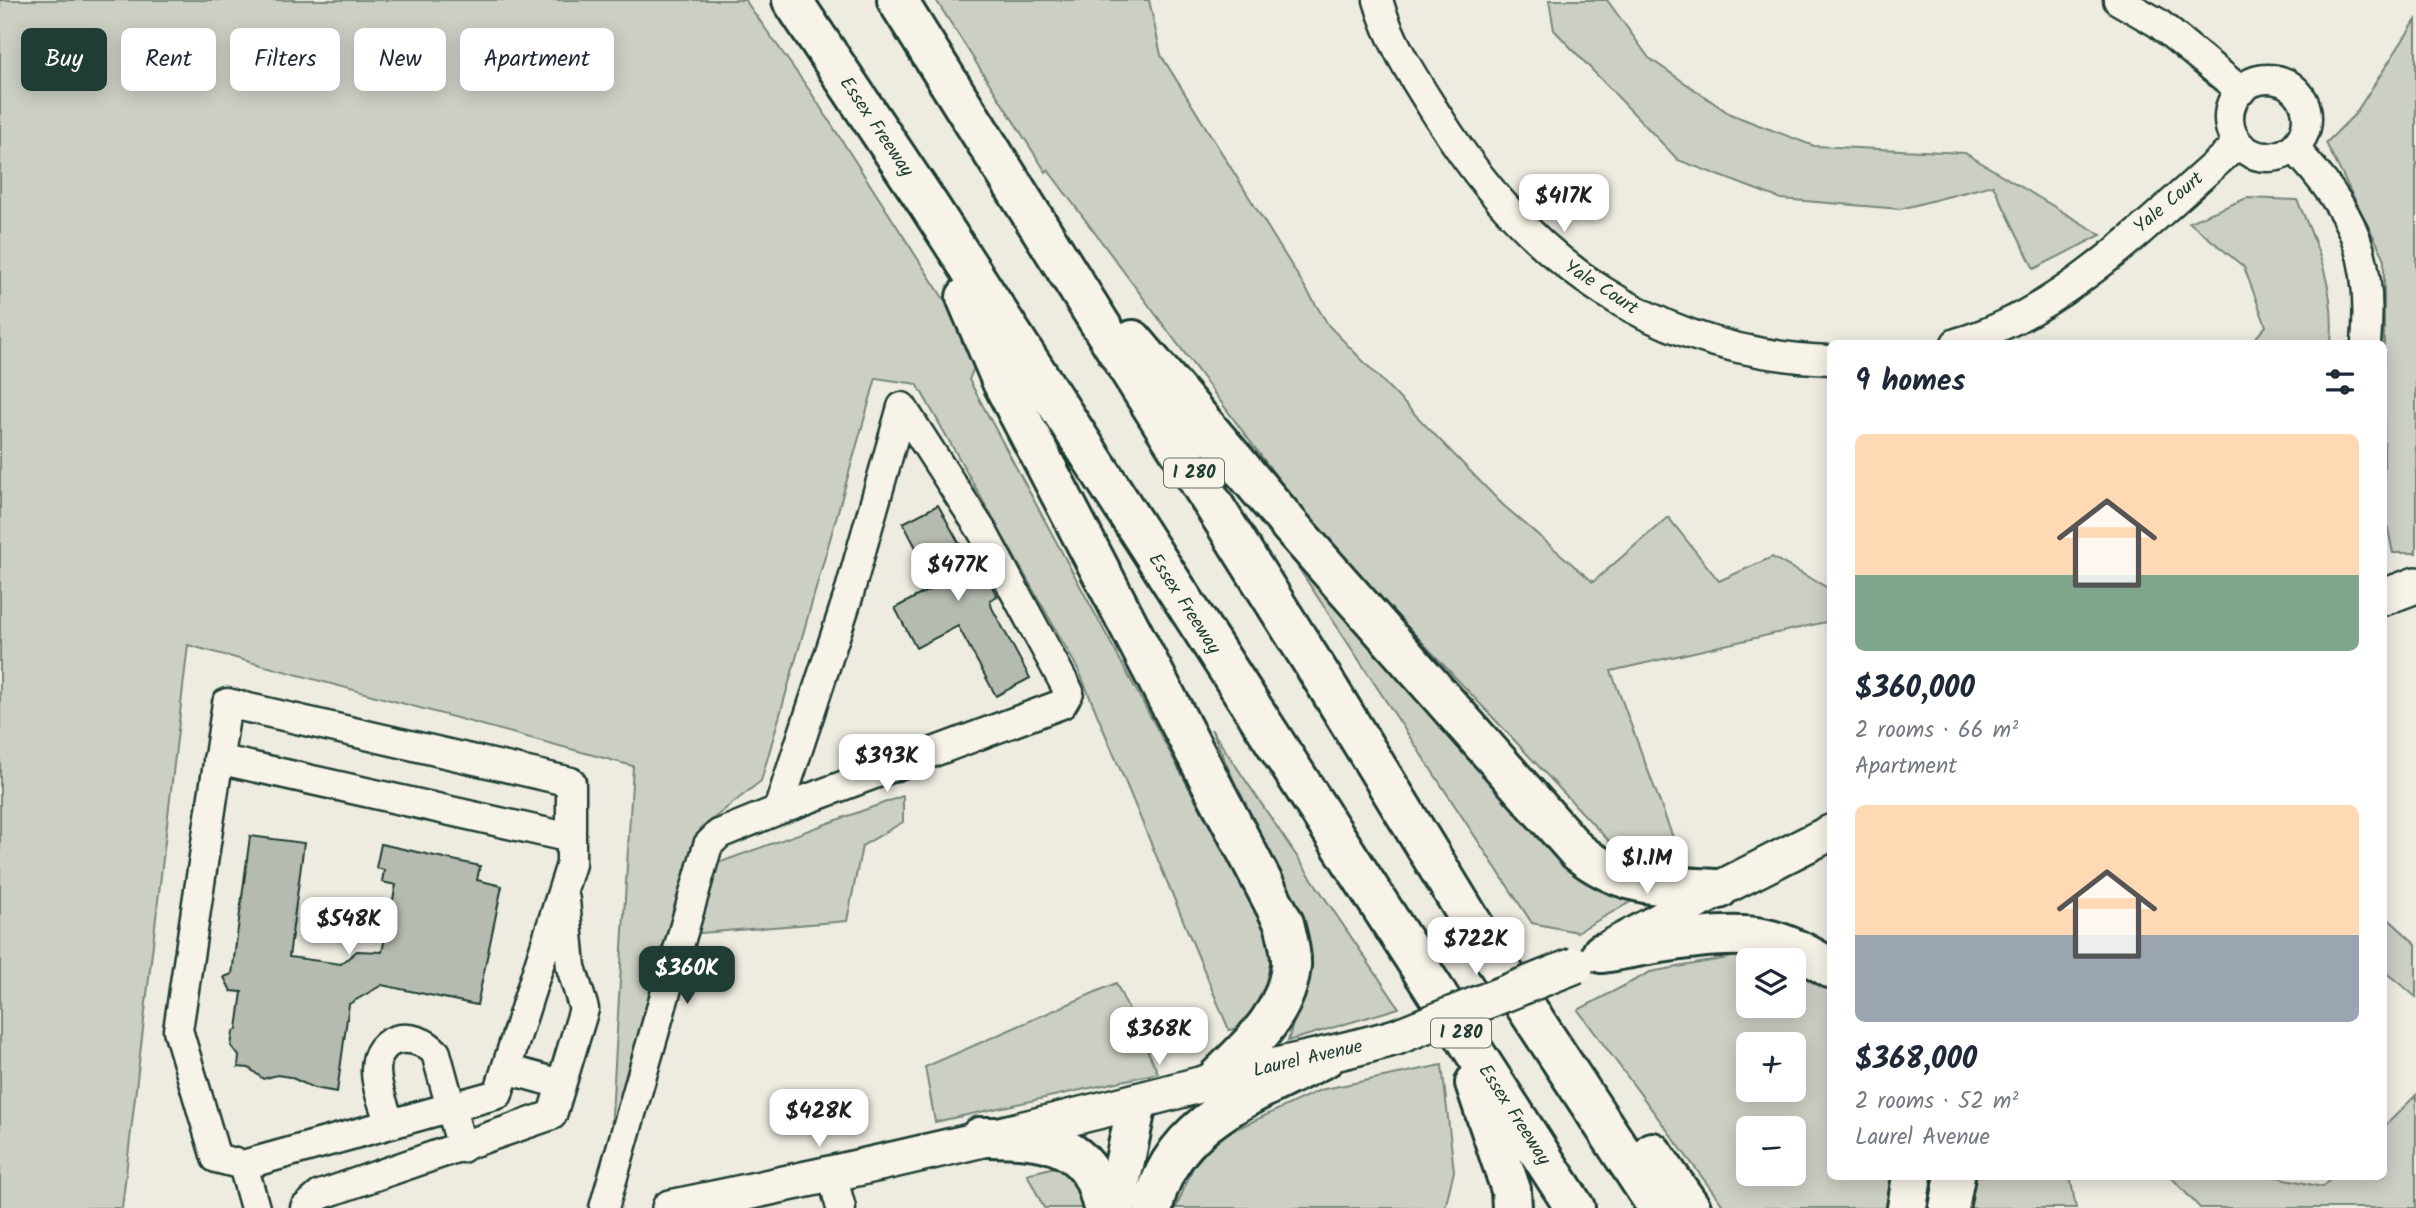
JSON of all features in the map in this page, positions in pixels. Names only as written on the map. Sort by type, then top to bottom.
[{"type":"highway","name":"Essex Freeway","points":[[792,0],[928,204],[1575,1208]]},
{"type":"highway","name":"I 280","points":[[897,0],[1329,689],[1432,859],[1658,1208]]},
{"type":"highway","points":[[928,204],[1002,382],[1284,923],[1292,963],[1286,990],[1269,1026],[1214,1081]]},
{"type":"highway","points":[[1051,245],[1293,528],[1577,850],[1608,873],[1630,881],[1653,886],[1719,889]]},
{"type":"highway","points":[[1432,859],[1499,939],[1691,1208]]},
{"type":"highway","points":[[1589,959],[1707,938],[1761,938],[1804,952],[1827,966]]},
{"type":"highway","points":[[1402,943],[1482,1096],[1511,1191],[1512,1208]]},
{"type":"highway","points":[[1153,1208],[1163,1174],[1191,1134],[1224,1109],[1326,1057]]},
{"type":"highway","points":[[1115,1208],[1137,1103]]},
{"type":"highway","points":[[980,1137],[1027,1136],[1063,1148],[1092,1173],[1103,1208]]},
{"type":"highway","points":[[1907,1208],[1911,1180]]},
{"type":"highway","points":[[1949,1208],[1954,1180]]},
{"type":"main road","name":"Laurel Avenue","points":[[670,1208],[832,1175],[980,1137],[1137,1103],[1214,1081],[1326,1057],[1396,1037],[1589,959],[1719,889],[1827,835]]},
{"type":"street","name":"Yale Court","points":[[1378,0],[1406,67],[1459,150],[1516,221],[1558,260],[1623,305],[1696,337],[1751,352],[1827,360]]},
{"type":"street","points":[[2118,0],[2158,23],[2241,91]]},
{"type":"street","points":[[2268,79],[2280,81],[2297,92],[2307,114],[2302,138],[2294,148],[2284,154],[2268,157],[2256,156],[2238,144],[2229,122],[2231,106],[2241,91],[2256,81],[2268,79]]},
{"type":"street","name":"Yale Court","points":[[1964,340],[2018,320],[2070,288],[2238,144]]},
{"type":"street","points":[[2294,148],[2334,197],[2362,249],[2367,283],[2366,340]]},
{"type":"street","points":[[604,1208],[708,845],[719,834],[778,810],[1062,704],[1069,692],[982,531],[902,407],[848,597],[778,810]]},
{"type":"street","points":[[227,703],[570,782],[571,864],[498,1094],[243,1165],[216,1158],[178,1030],[218,759],[227,703]]},
{"type":"street","points":[[218,759],[571,838]]},
{"type":"street","points":[[305,1208],[320,1195],[552,1115],[584,1009],[571,967],[564,887]]},
{"type":"street","points":[[390,1124],[375,1074],[376,1062],[385,1046],[398,1038],[414,1038],[427,1043],[436,1053],[462,1148]]},
{"type":"street","points":[[506,1069],[561,1084]]},
{"type":"street","points":[[243,1165],[255,1208]]},
{"type":"street","points":[[832,1175],[841,1208]]},
{"type":"shaded area","points":[[0,0],[745,0],[810,91],[979,354],[969,380],[1284,964],[1249,1026],[1229,1030],[1079,671],[917,384],[876,378],[761,781],[700,829],[718,863],[903,796],[903,822],[862,846],[847,921],[676,935],[608,1180],[633,766],[188,645],[122,1208],[0,1208]]},
{"type":"shaded area","points":[[936,0],[1149,0],[1161,55],[1329,326],[1503,505],[1593,582],[1668,517],[1719,581],[1772,557],[1827,587],[1827,622],[1611,671],[1682,862],[1660,872],[1637,871],[1314,527],[1048,170],[1046,172]]},
{"type":"shaded area","points":[[1549,0],[1607,0],[1649,58],[1730,114],[1814,146],[1965,153],[2101,235],[2034,269],[1993,185],[1900,209],[1781,199],[1678,160],[1554,30]]},
{"type":"shaded area","points":[[2416,20],[2416,553],[2393,553],[2387,524],[2384,257],[2326,143],[2355,114]]},
{"type":"shaded area","points":[[2247,198],[2297,200],[2324,269],[2331,305],[2331,340],[2254,340],[2266,326],[2244,267],[2189,222]]},
{"type":"shaded area","points":[[1286,549],[1634,900],[1577,932],[1532,923]]},
{"type":"shaded area","points":[[1211,729],[1399,1008],[1288,1041],[1312,958]]},
{"type":"shaded area","points":[[2387,918],[2416,944],[2416,997],[2387,973]]},
{"type":"shaded area","points":[[1736,956],[1736,1018],[1806,1018],[1806,975],[1827,988],[1827,1180],[1891,1180],[1890,1208],[1725,1208],[1578,1010],[1650,972]]},
{"type":"shaded area","points":[[1116,983],[1158,1073],[935,1122],[925,1067]]},
{"type":"shaded area","points":[[1442,1065],[1454,1171],[1445,1208],[1176,1208],[1202,1145],[1320,1090]]},
{"type":"shaded area","points":[[2416,1095],[2416,1208],[2200,1208],[2174,1180],[2291,1180],[2322,1187],[2330,1180],[2387,1180],[2387,1124]]},
{"type":"shaded area","points":[[1063,1165],[1090,1208],[1044,1208],[1027,1174]]},
{"type":"shaded area","points":[[1968,1180],[2071,1180],[2076,1208],[1965,1208]]},
{"type":"building","points":[[938,505],[975,572],[983,569],[997,596],[990,600],[992,608],[1030,678],[996,696],[958,626],[916,648],[895,608],[936,586],[903,523]]},
{"type":"building","points":[[250,836],[304,843],[289,957],[341,964],[357,951],[382,952],[396,885],[382,882],[384,870],[376,868],[381,844],[480,866],[477,880],[502,886],[477,1005],[382,985],[349,1004],[337,1092],[314,1088],[290,1077],[277,1075],[263,1079],[249,1068],[238,1067],[239,1056],[231,1046],[233,1032],[237,1029],[242,992],[231,991],[224,977],[232,974]]}]
